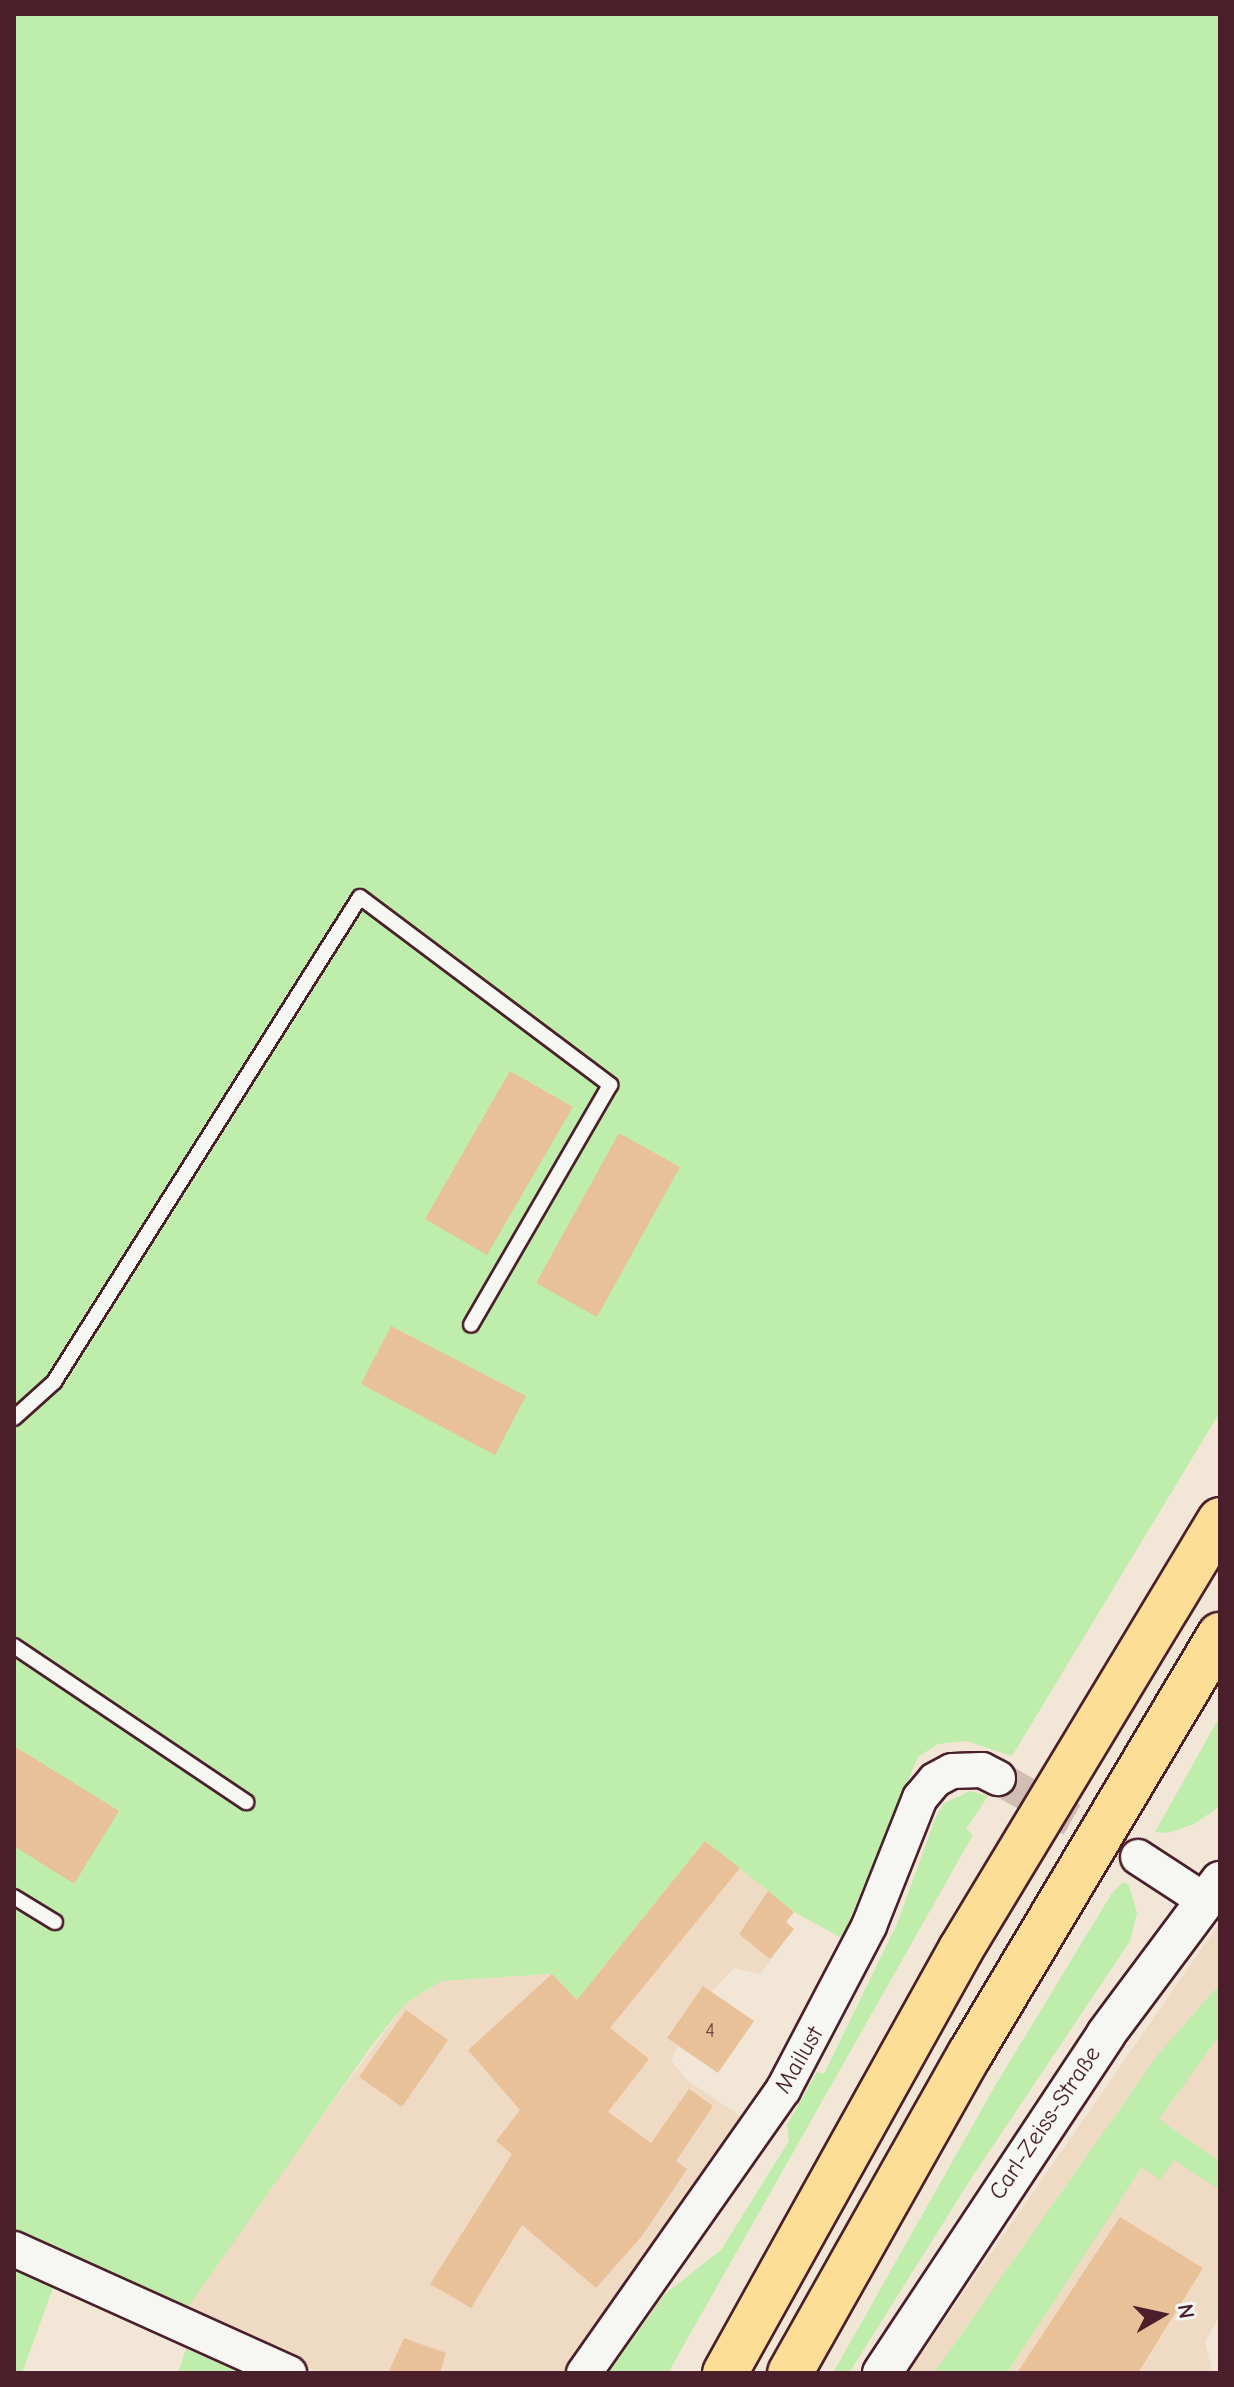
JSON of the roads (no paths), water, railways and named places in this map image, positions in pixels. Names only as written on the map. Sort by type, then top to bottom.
[{"type":"highway","points":[[725,2373],[961,1949],[1220,1520]]},
{"type":"highway","points":[[790,2373],[978,2041],[1220,1635]]},
{"type":"main road","name":"Carl-Zeiss-Straße","points":[[882,2373],[1051,2113],[1212,1891]]},
{"type":"street","name":"Mailust","points":[[584,2373],[783,2090],[869,1926],[920,1798],[935,1780],[952,1771],[982,1770],[998,1778]]},
{"type":"street","points":[[1138,1857],[1212,1891]]},
{"type":"street","points":[[14,2249],[289,2373]]},
{"type":"lane","points":[[14,1418],[54,1382],[360,897],[610,1085],[471,1325]]},
{"type":"lane","points":[[14,1646],[246,1802]]},
{"type":"lane","points":[[14,1897],[55,1922]]},
{"type":"tunnel","points":[[998,1778],[1138,1857]]}]
